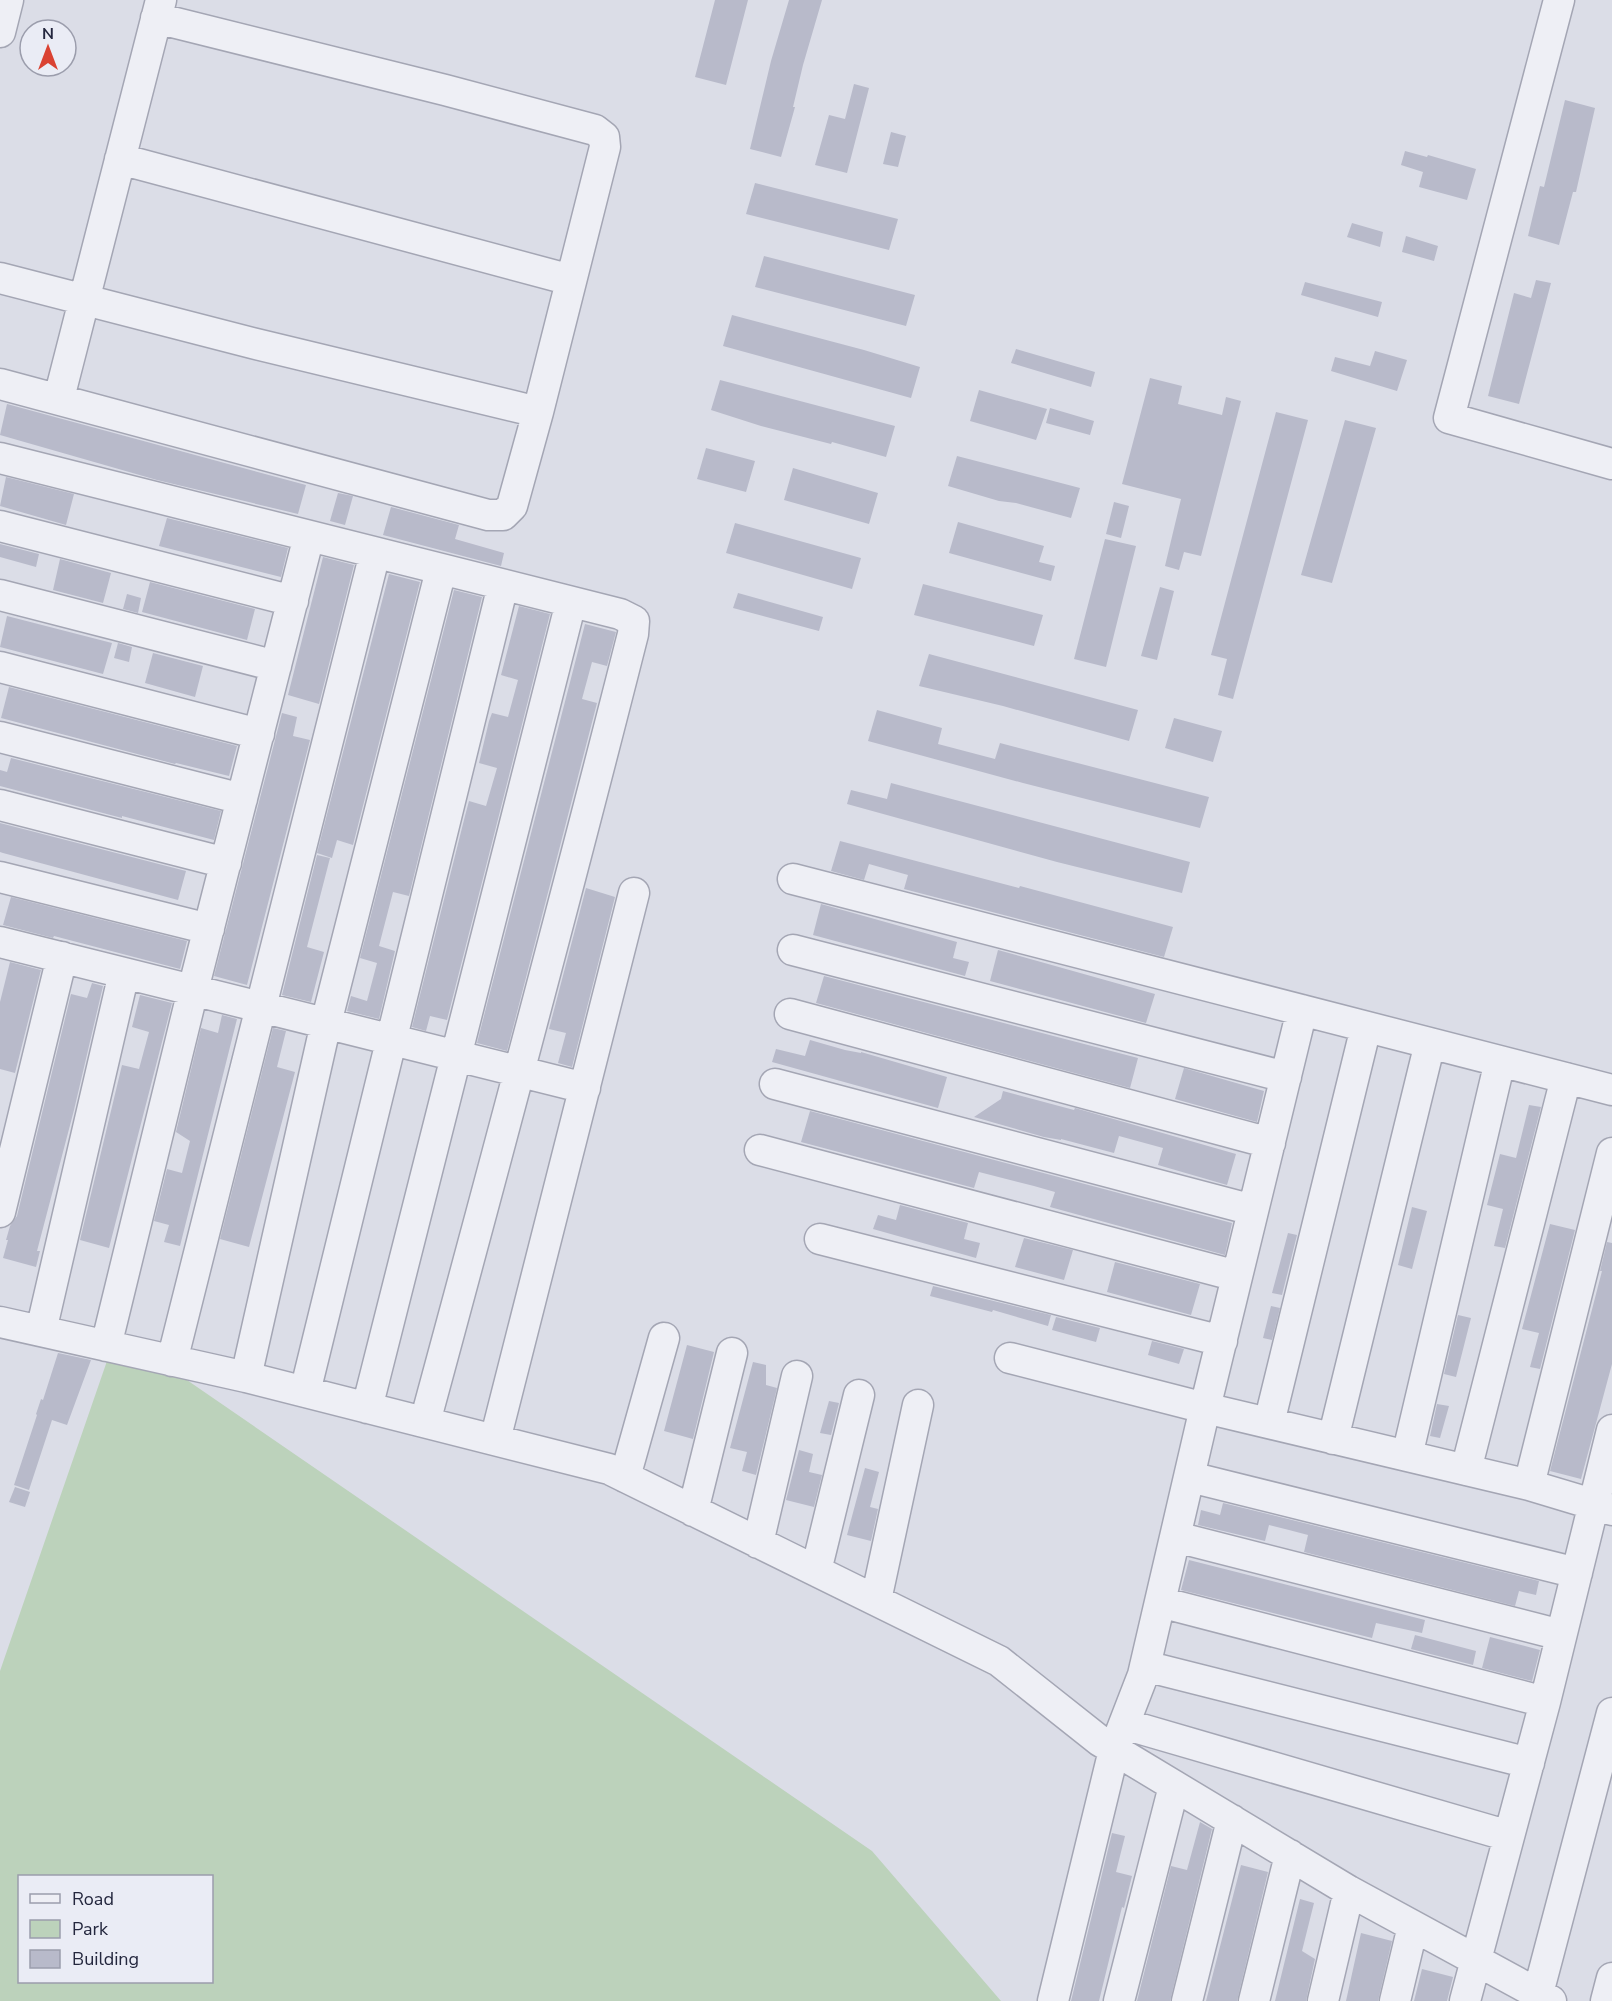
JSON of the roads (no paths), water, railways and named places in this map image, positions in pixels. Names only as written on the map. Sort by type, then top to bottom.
[{"type":"street","points":[[0,32],[8,0]]},
{"type":"street","points":[[1559,0],[1449,418],[1612,464]]},
{"type":"street","points":[[0,384],[488,514],[503,514],[512,506],[538,412],[605,147],[604,137],[595,130],[159,9],[58,398]]},
{"type":"street","points":[[120,159],[571,280]]},
{"type":"street","points":[[0,278],[538,412]]},
{"type":"street","points":[[0,458],[620,614],[634,621],[633,634],[520,1072],[425,1422]]},
{"type":"street","points":[[0,526],[293,601]]},
{"type":"street","points":[[106,1346],[193,990],[309,536]]},
{"type":"street","points":[[172,1361],[375,553]]},
{"type":"street","points":[[246,1377],[326,1023],[441,570]]},
{"type":"street","points":[[305,1392],[503,585]]},
{"type":"street","points":[[0,594],[276,666]]},
{"type":"street","points":[[367,1408],[571,602]]},
{"type":"street","points":[[0,667],[258,734]]},
{"type":"street","points":[[0,737],[242,799]]},
{"type":"street","points":[[0,805],[226,863]]},
{"type":"street","points":[[0,877],[209,929]]},
{"type":"street","points":[[793,879],[1612,1090]]},
{"type":"street","points":[[495,1440],[634,893]]},
{"type":"street","points":[[0,942],[585,1088]]},
{"type":"street","points":[[793,951],[1286,1077]]},
{"type":"street","points":[[0,1212],[62,957]]},
{"type":"street","points":[[41,1331],[124,973]]},
{"type":"street","points":[[1053,2001],[1119,1737],[1145,1666],[1302,1010]]},
{"type":"street","points":[[790,1014],[1270,1143]]},
{"type":"street","points":[[1269,1423],[1366,1027]]},
{"type":"street","points":[[1333,1439],[1430,1043]]},
{"type":"street","points":[[1407,1456],[1500,1061]]},
{"type":"street","points":[[1466,1470],[1566,1078]]},
{"type":"street","points":[[775,1084],[1253,1210]]},
{"type":"street","points":[[760,1149],[1237,1276]]},
{"type":"street","points":[[1528,1485],[1612,1153]]},
{"type":"street","points":[[820,1239],[1222,1341]]},
{"type":"street","points":[[0,1322],[246,1377],[609,1469],[999,1661],[1100,1741],[1119,1737],[1509,1836]]},
{"type":"street","points":[[625,1477],[664,1338]]},
{"type":"street","points":[[693,1511],[732,1353]]},
{"type":"street","points":[[1010,1358],[1205,1408],[1528,1485],[1603,1508]]},
{"type":"street","points":[[758,1543],[797,1376]]},
{"type":"street","points":[[816,1571],[859,1395]]},
{"type":"street","points":[[876,1600],[918,1406]]},
{"type":"street","points":[[1465,2001],[1577,1573],[1603,1508],[1612,1430]]},
{"type":"street","points":[[1191,1477],[1577,1573]]},
{"type":"street","points":[[1176,1537],[1561,1635]]},
{"type":"street","points":[[1161,1602],[1545,1702]]},
{"type":"street","points":[[1145,1666],[1529,1763]]},
{"type":"street","points":[[1119,1737],[1174,1785],[1349,1891],[1476,1960],[1542,1999],[1612,1713]]},
{"type":"street","points":[[1119,2001],[1174,1785]]},
{"type":"street","points":[[1187,2001],[1232,1820]]},
{"type":"street","points":[[1254,2001],[1290,1855]]},
{"type":"street","points":[[1323,2001],[1349,1891]]},
{"type":"street","points":[[1395,2001],[1413,1926]]},
{"type":"street","points":[[1606,2001],[1612,1978]]}]
